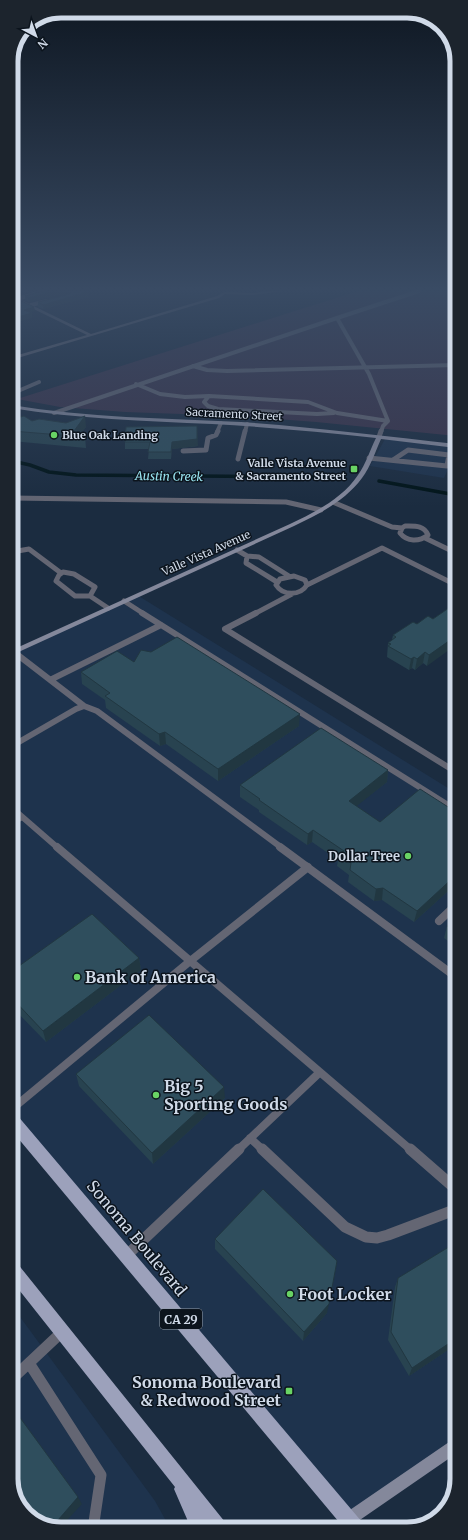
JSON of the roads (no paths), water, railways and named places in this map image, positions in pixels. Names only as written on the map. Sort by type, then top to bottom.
[{"type":"main road","name":"Sacramento Street","points":[[18,407],[54,413],[138,420],[283,426],[450,446]]},
{"type":"main road","name":"Valle Vista Avenue","points":[[18,651],[237,550],[335,503],[360,476],[379,438]]},
{"type":"main road","name":"Sonoma Boulevard","points":[[18,1127],[127,1255],[347,1522]]},
{"type":"main road","points":[[18,1276],[214,1522]]},
{"type":"main road","points":[[353,1522],[450,1450]]},
{"type":"main road","points":[[177,1475],[197,1522]]},
{"type":"lane","points":[[54,413],[201,363]]},
{"type":"lane","points":[[363,363],[388,422]]},
{"type":"lane","points":[[192,366],[207,370],[227,371],[450,365]]},
{"type":"lane","points":[[18,391],[39,382]]},
{"type":"lane","points":[[136,384],[160,394],[185,397],[209,396],[308,402],[336,413],[388,422]]},
{"type":"lane","points":[[209,396],[204,402],[208,406],[218,409],[317,414],[336,413]]},
{"type":"lane","points":[[379,438],[383,426],[388,422]]},
{"type":"lane","points":[[183,451],[206,450],[208,438],[216,435],[221,423]]},
{"type":"lane","points":[[238,459],[248,424]]},
{"type":"lane","points":[[416,457],[419,442]]},
{"type":"lane","points":[[437,459],[442,445]]},
{"type":"lane","points":[[393,460],[408,450],[416,457],[437,459]]},
{"type":"lane","points":[[369,458],[393,460],[416,457],[437,459]]},
{"type":"lane","points":[[18,498],[286,502],[321,510]]},
{"type":"lane","points":[[335,503],[392,527],[402,528],[414,526],[423,528],[428,532],[428,535],[425,538]]},
{"type":"lane","points":[[402,528],[400,530],[401,535],[407,539],[416,540],[425,538],[450,550]]},
{"type":"lane","points":[[450,582],[382,548],[307,585],[301,592],[292,594],[225,629],[450,768]]},
{"type":"lane","points":[[18,551],[29,549],[62,573]]},
{"type":"lane","points":[[237,550],[247,556],[260,557],[289,576]]},
{"type":"lane","points":[[247,556],[246,563],[277,582]]},
{"type":"lane","points":[[90,596],[95,587],[76,573],[62,573],[57,577],[56,581],[75,596],[90,596],[108,608]]},
{"type":"lane","points":[[277,582],[281,578],[289,576],[302,578],[305,580],[307,585]]},
{"type":"lane","points":[[277,582],[277,587],[279,590],[292,594]]},
{"type":"lane","points":[[124,601],[450,806]]},
{"type":"lane","points":[[50,680],[161,625]]},
{"type":"lane","points":[[18,657],[84,706],[97,711],[450,973]]},
{"type":"lane","points":[[18,743],[67,714],[84,706]]},
{"type":"lane","points":[[18,813],[189,962],[450,1184]]},
{"type":"lane","points":[[18,819],[22,817]]},
{"type":"lane","points":[[18,1104],[189,962],[308,867]]},
{"type":"lane","points":[[439,921],[450,911]]},
{"type":"lane","points":[[127,1255],[319,1073]]},
{"type":"lane","points":[[250,1138],[345,1227],[366,1237],[377,1238],[388,1235],[450,1212]]},
{"type":"lane","points":[[18,1373],[62,1331]]},
{"type":"lane","points":[[29,1363],[101,1475],[94,1522]]},
{"type":"waterway","name":"Austin Creek","points":[[18,462],[49,472],[76,475],[327,477]]},
{"type":"waterway","name":"Austin Creek","points":[[379,481],[450,494]]},
{"type":"place","name":"Blue Oak Landing","points":[[54,435]]},
{"type":"place","name":"Valle Vista Avenue & Sacramento Street","points":[[354,469]]},
{"type":"place","name":"Dollar Tree","points":[[408,856]]},
{"type":"place","name":"Bank of America","points":[[77,977]]},
{"type":"place","name":"Big 5 Sporting Goods","points":[[156,1095]]},
{"type":"place","name":"Foot Locker","points":[[290,1294]]},
{"type":"place","name":"Sonoma Boulevard & Redwood Street","points":[[289,1391]]}]
